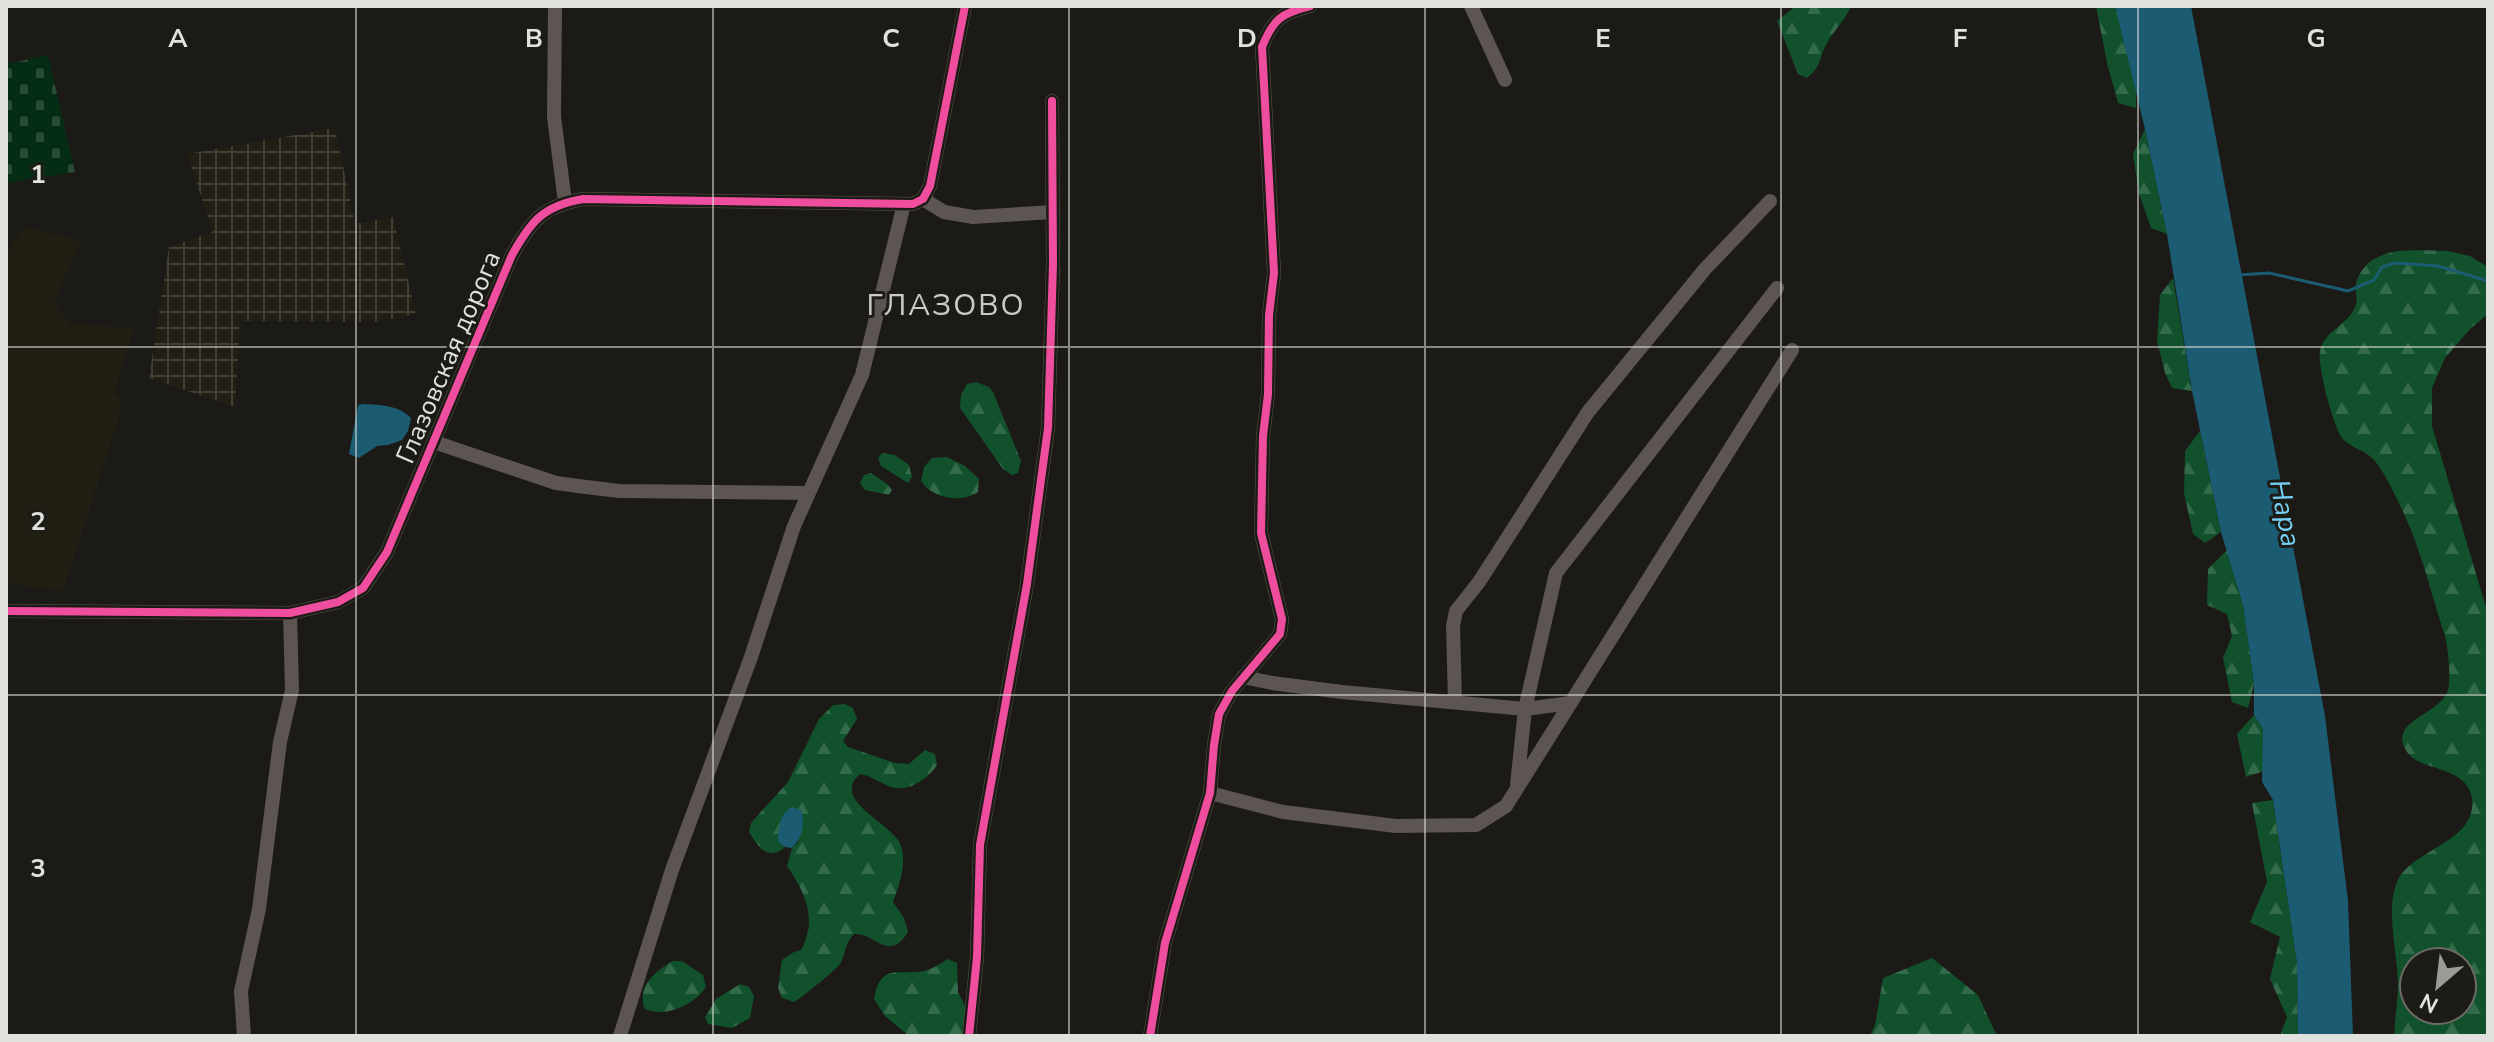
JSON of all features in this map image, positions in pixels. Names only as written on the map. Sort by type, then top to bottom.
[{"type":"street","points":[[555,6],[554,117],[565,202]]},
{"type":"street","points":[[965,6],[930,186],[923,199],[944,212],[973,217],[1053,212]]},
{"type":"street","points":[[1150,1036],[1165,943],[1210,793],[1219,714],[1232,691],[1280,634],[1282,619],[1261,533],[1269,315],[1274,273],[1262,47],[1276,21],[1290,11],[1310,6]]},
{"type":"street","points":[[1471,6],[1505,80]]},
{"type":"street","points":[[969,1036],[977,957],[980,845],[1027,584],[1048,428],[1052,101]]},
{"type":"street","name":"Глазовская дорога","points":[[6,611],[290,613],[338,602],[363,588],[387,552],[512,255],[536,218],[565,202],[642,199],[913,204],[923,199]]},
{"type":"street","points":[[1455,702],[1453,626],[1456,611],[1479,582],[1604,392],[1705,269],[1770,201]]},
{"type":"street","points":[[620,1036],[672,870],[746,672],[794,526],[862,375],[904,204]]},
{"type":"street","points":[[1517,789],[1525,709],[1556,573],[1777,288]]},
{"type":"street","points":[[1210,793],[1283,812],[1396,826],[1476,825],[1506,806],[1792,350]]},
{"type":"street","points":[[434,442],[556,483],[578,486],[619,491],[808,493]]},
{"type":"street","points":[[244,1036],[241,991],[259,909],[280,742],[292,690],[290,613]]},
{"type":"street","points":[[1243,677],[1314,688],[1525,709],[1571,703]]},
{"type":"shaded area","points":[[335,128],[355,224],[393,217],[416,314],[374,322],[240,321],[235,407],[149,378],[169,247],[213,232],[187,154]]},
{"type":"shaded area","points":[[25,227],[81,240],[54,302],[71,324],[134,328],[114,394],[122,397],[118,421],[63,591],[6,583],[6,253]]},
{"type":"green space","points":[[1796,6],[1851,6],[1807,78],[1798,74],[1777,21]]},
{"type":"green space","points":[[2096,6],[2115,6],[2136,88],[2136,108],[2118,103]]},
{"type":"green space","points":[[48,55],[75,172],[6,183],[6,64]]},
{"type":"green space","points":[[2145,129],[2167,234],[2151,228],[2139,194],[2133,154]]},
{"type":"green space","points":[[2409,250],[2448,251],[2470,256],[2488,267],[2488,314],[2445,358],[2432,388],[2432,426],[2488,614],[2488,1036],[2394,1036],[2398,982],[2392,916],[2394,891],[2406,869],[2465,825],[2471,814],[2472,799],[2469,788],[2462,780],[2413,758],[2402,741],[2403,732],[2409,725],[2443,699],[2448,690],[2446,641],[2422,560],[2405,516],[2376,463],[2369,455],[2345,441],[2338,431],[2321,369],[2322,344],[2353,311],[2356,283],[2364,268],[2384,255]]},
{"type":"green space","points":[[2173,278],[2192,391],[2172,388],[2157,341],[2160,295]]},
{"type":"green space","points":[[976,382],[993,392],[1021,461],[1018,473],[1012,475],[1003,469],[960,408],[961,395],[967,384]]},
{"type":"green space","points":[[2200,431],[2221,532],[2205,543],[2193,534],[2184,493],[2185,451]]},
{"type":"green space","points":[[882,453],[895,455],[909,465],[912,477],[908,483],[881,466],[878,458]]},
{"type":"green space","points":[[947,457],[965,466],[979,479],[978,492],[955,498],[939,495],[926,487],[921,481],[924,467],[932,458]]},
{"type":"green space","points":[[871,473],[892,490],[889,495],[865,490],[860,483],[864,475]]},
{"type":"green space","points":[[2228,549],[2243,605],[2254,684],[2248,708],[2232,702],[2223,658],[2232,636],[2227,614],[2207,605],[2208,569]]},
{"type":"green space","points":[[845,704],[853,708],[857,719],[843,741],[848,747],[895,763],[909,764],[925,750],[935,754],[937,765],[929,775],[904,788],[891,787],[860,774],[853,784],[852,793],[858,803],[896,837],[901,846],[903,867],[893,902],[904,918],[908,932],[894,946],[854,934],[838,967],[794,1002],[782,998],[778,988],[782,960],[801,950],[809,928],[804,896],[787,866],[792,848],[799,841],[778,841],[785,847],[769,853],[749,832],[751,823],[788,782],[819,719],[833,705]]},
{"type":"green space","points":[[2254,715],[2263,729],[2264,771],[2246,777],[2237,734]]},
{"type":"green space","points":[[2273,800],[2297,963],[2298,1034],[2280,1036],[2287,1017],[2270,979],[2280,937],[2250,922],[2267,882],[2252,803]]},
{"type":"green space","points":[[1932,958],[1978,995],[1997,1036],[1870,1036],[1875,1025],[1883,978]]},
{"type":"green space","points":[[948,959],[957,963],[958,992],[966,1008],[963,1036],[909,1036],[885,1016],[874,999],[877,987],[886,975],[924,971]]},
{"type":"green space","points":[[673,961],[682,961],[703,975],[706,987],[679,1008],[662,1012],[645,1009],[643,994],[649,980]]},
{"type":"green space","points":[[740,984],[749,987],[754,996],[750,1018],[732,1028],[708,1024],[705,1017],[716,999]]},
{"type":"water","name":"Нара","points":[[2115,6],[2191,6],[2325,716],[2348,901],[2353,1036],[2298,1036],[2297,963],[2273,800],[2262,782],[2263,729],[2254,715],[2254,684],[2243,605],[2221,532],[2192,391],[2167,234]]},
{"type":"water","points":[[358,405],[395,408],[411,418],[402,440],[377,446],[359,458],[349,454]]},
{"type":"water","points":[[792,807],[801,810],[803,820],[801,834],[792,848],[778,841],[782,818]]},
{"type":"waterway","points":[[2238,275],[2269,273],[2348,291],[2374,280],[2382,267],[2395,263],[2438,266],[2488,281]]},
{"type":"cycle path","points":[[6,611],[290,613],[338,602],[363,588],[387,552],[512,255],[532,224],[558,206],[583,199],[913,204],[923,199],[930,186],[965,6]]},
{"type":"cycle path","points":[[1150,1036],[1165,943],[1210,793],[1219,714],[1232,691],[1280,634],[1282,619],[1261,533],[1269,315],[1274,273],[1262,47],[1270,30],[1280,19],[1292,11],[1310,6]]},
{"type":"cycle path","points":[[969,1036],[977,957],[980,845],[1027,584],[1048,428],[1053,264],[1052,101]]},
{"type":"district","name":"ГЛАЗОВО","points":[[946,305]]}]
